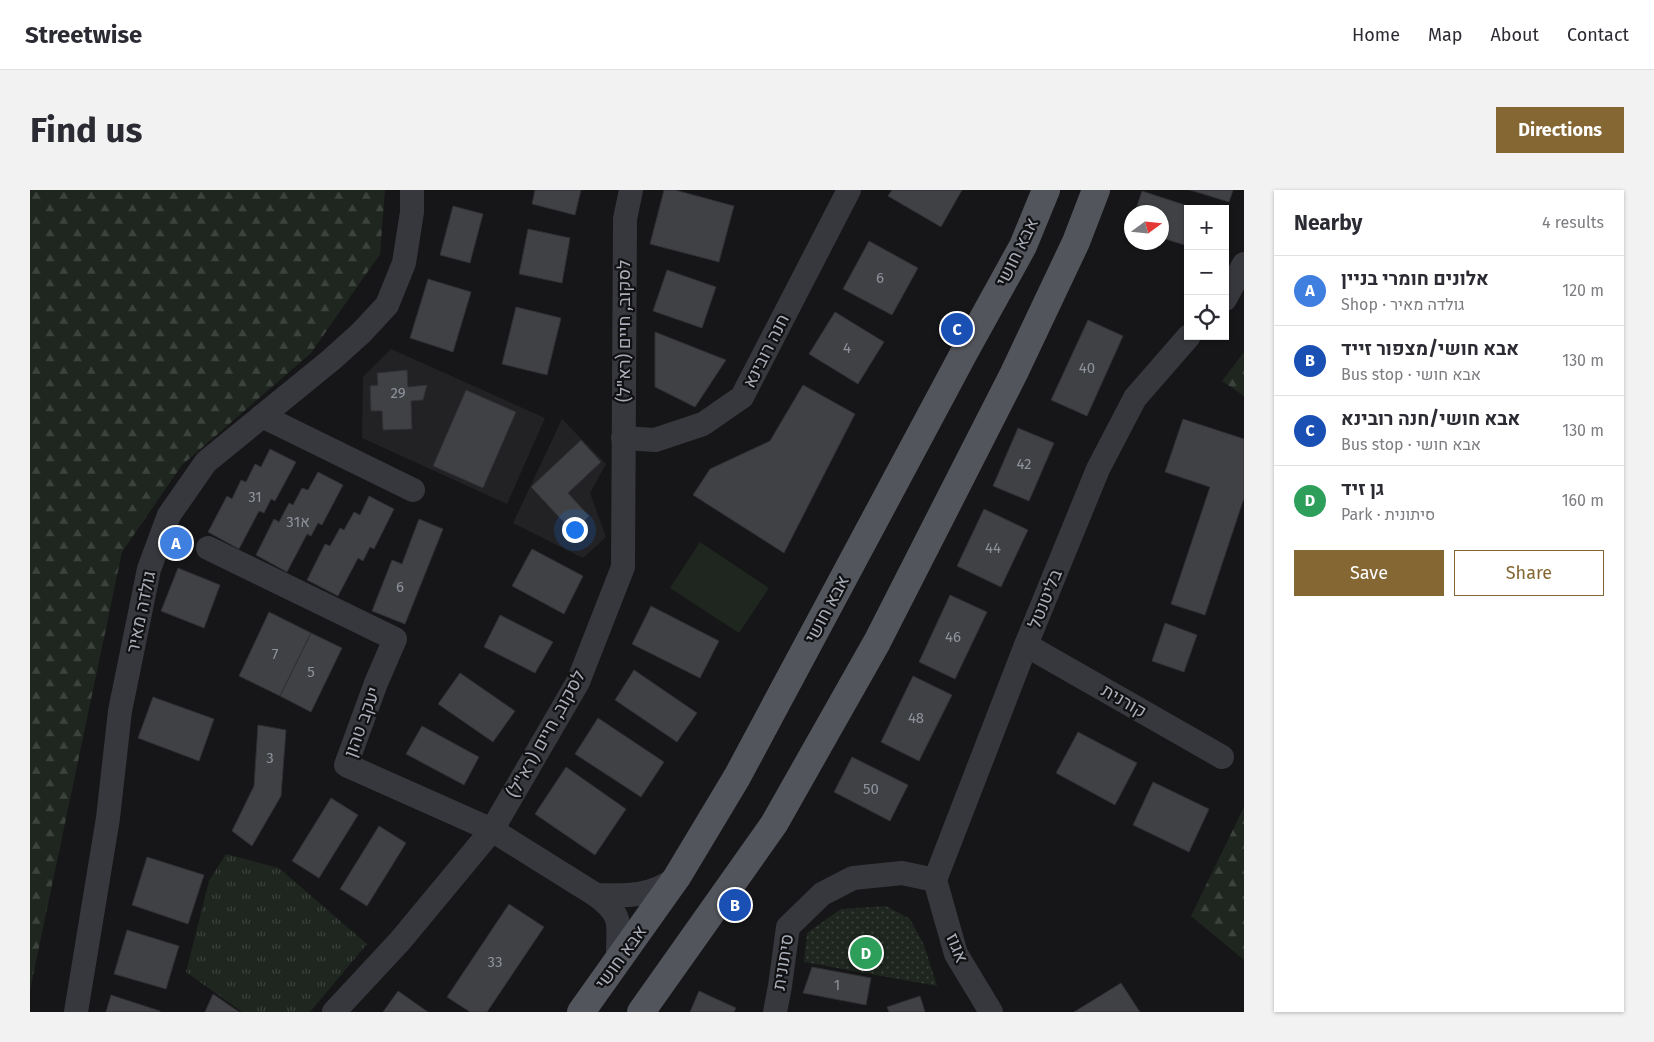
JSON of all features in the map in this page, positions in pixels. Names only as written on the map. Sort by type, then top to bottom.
[{"type":"main road","points":[[1024,246],[1039,190]]},
{"type":"main road","name":"אבא חושי","points":[[581,1012],[677,878],[737,778],[956,368],[1024,246],[1046,190]]},
{"type":"main road","points":[[642,1012],[774,824],[876,642],[1014,373],[1076,242],[1096,190]]},
{"type":"street","name":"גולדה מאיר","points":[[76,1012],[108,818],[120,711],[149,569],[168,515],[206,462],[331,360],[361,333],[387,305],[404,263],[412,212],[412,190]]},
{"type":"street","name":"לסקוב, חיים (רא\"ל)","points":[[334,1012],[400,941],[492,830],[578,682],[623,567],[624,219],[631,190]]},
{"type":"street","name":"חנה רובינא","points":[[623,438],[655,440],[687,430],[703,424],[742,397],[849,190]]},
{"type":"street","points":[[1227,295],[1244,264]]},
{"type":"street","name":"בליטנטל","points":[[935,880],[1026,645],[1098,469],[1134,398],[1185,340]]},
{"type":"street","points":[[262,416],[413,490]]},
{"type":"street","name":"יעקב טהון","points":[[208,548],[395,638],[346,764],[492,830],[610,905],[619,924],[618,959]]},
{"type":"street","name":"קורנית","points":[[1026,645],[1222,757]]},
{"type":"street","name":"סיתונית","points":[[775,1012],[788,927],[822,894],[853,878],[902,873],[935,880]]},
{"type":"street","name":"יעקב טהון","points":[[596,895],[623,896],[645,894],[666,886],[677,878]]},
{"type":"street","name":"אגוז","points":[[935,880],[956,954],[990,1012]]},
{"type":"shaded area","points":[[391,349],[545,418],[507,504],[362,438],[363,377]]},
{"type":"shaded area","points":[[562,419],[606,464],[590,493],[606,537],[583,558],[513,523]]},
{"type":"green space","points":[[30,190],[385,190],[380,254],[311,353],[182,465],[122,552],[30,990]]},
{"type":"green space","points":[[1244,352],[1244,396],[1222,381]]},
{"type":"green space","points":[[700,542],[769,588],[739,633],[670,588]]},
{"type":"green space","points":[[1244,807],[1244,960],[1191,916]]},
{"type":"green space","points":[[226,854],[279,868],[367,944],[310,1012],[242,1012],[186,972],[209,881]]},
{"type":"green space","points":[[886,906],[910,919],[924,945],[937,986],[804,962],[807,933],[841,909]]},
{"type":"building","points":[[535,190],[581,190],[575,215],[532,204]]},
{"type":"building","points":[[664,190],[675,190],[734,206],[719,262],[650,244]]},
{"type":"building","points":[[892,190],[962,190],[941,227],[888,196]]},
{"type":"building","points":[[1190,190],[1233,190],[1229,202]]},
{"type":"building","points":[[1142,191],[1185,205],[1184,245],[1169,240],[1169,205],[1137,205]]},
{"type":"building","points":[[453,206],[483,214],[470,263],[440,255]]},
{"type":"building","points":[[528,229],[570,238],[562,283],[519,274]]},
{"type":"building","points":[[869,241],[918,268],[892,315],[843,289]]},
{"type":"building","points":[[667,270],[716,287],[702,328],[653,311]]},
{"type":"building","points":[[428,279],[471,292],[453,352],[410,338]]},
{"type":"building","points":[[516,307],[561,318],[547,375],[502,364]]},
{"type":"building","points":[[835,312],[884,342],[858,384],[809,354]]},
{"type":"building","points":[[1088,320],[1123,336],[1087,416],[1051,400]]},
{"type":"building","points":[[655,332],[726,360],[695,407],[655,387]]},
{"type":"building","points":[[407,370],[408,387],[427,385],[423,400],[411,401],[412,429],[383,430],[382,411],[371,411],[370,386],[378,385],[377,373]]},
{"type":"building","points":[[803,385],[855,414],[784,553],[693,495],[710,469],[770,441]]},
{"type":"building","points":[[466,390],[516,412],[483,488],[433,466]]},
{"type":"building","points":[[1183,419],[1244,439],[1244,498],[1205,615],[1171,604],[1210,487],[1165,472]]},
{"type":"building","points":[[1018,428],[1054,443],[1029,501],[993,486]]},
{"type":"building","points":[[581,440],[601,462],[568,493],[589,516],[573,532],[531,487]]},
{"type":"building","points":[[270,449],[296,462],[275,501],[271,499],[264,513],[259,511],[239,549],[208,532],[227,496],[232,499],[241,480],[246,482],[255,464],[261,467]]},
{"type":"building","points":[[318,472],[343,485],[322,525],[318,523],[311,536],[307,534],[287,572],[256,555],[274,519],[279,522],[289,503],[293,505],[302,488],[308,490]]},
{"type":"building","points":[[369,496],[394,509],[374,549],[370,547],[363,561],[358,558],[338,596],[307,580],[325,544],[330,546],[340,528],[344,530],[354,512],[360,515]]},
{"type":"building","points":[[984,509],[1028,530],[1001,587],[957,566]]},
{"type":"building","points":[[419,519],[443,529],[405,624],[372,611],[392,560],[402,564]]},
{"type":"building","points":[[532,549],[583,576],[564,614],[512,586]]},
{"type":"building","points":[[178,568],[220,585],[204,628],[161,611]]},
{"type":"building","points":[[950,595],[987,612],[955,679],[919,662]]},
{"type":"building","points":[[651,606],[719,641],[700,678],[632,644]]},
{"type":"building","points":[[269,612],[311,633],[280,696],[239,676]]},
{"type":"building","points":[[500,615],[553,642],[535,673],[484,647]]},
{"type":"building","points":[[1165,623],[1197,635],[1184,672],[1152,661]]},
{"type":"building","points":[[311,633],[342,648],[311,712],[280,696]]},
{"type":"building","points":[[634,670],[697,713],[677,742],[615,700]]},
{"type":"building","points":[[460,673],[515,711],[493,742],[438,704]]},
{"type":"building","points":[[913,676],[952,695],[919,761],[881,742]]},
{"type":"building","points":[[153,697],[214,719],[199,761],[138,738]]},
{"type":"building","points":[[598,718],[664,762],[641,797],[575,754]]},
{"type":"building","points":[[258,725],[286,730],[281,796],[252,846],[232,831],[254,786]]},
{"type":"building","points":[[422,726],[479,757],[464,785],[406,754]]},
{"type":"building","points":[[1078,732],[1137,763],[1115,805],[1056,773]]},
{"type":"building","points":[[852,757],[908,785],[890,821],[834,792]]},
{"type":"building","points":[[566,767],[626,809],[595,855],[535,814]]},
{"type":"building","points":[[1153,782],[1209,809],[1189,852],[1133,825]]},
{"type":"building","points":[[331,798],[358,815],[319,878],[292,861]]},
{"type":"building","points":[[379,826],[406,843],[367,906],[340,889]]},
{"type":"building","points":[[147,857],[204,875],[188,924],[132,905]]},
{"type":"building","points":[[509,904],[544,927],[487,1012],[470,1012],[447,997]]},
{"type":"building","points":[[127,930],[179,946],[166,989],[114,974]]},
{"type":"building","points":[[812,967],[871,978],[866,1005],[803,993]]},
{"type":"building","points":[[1121,983],[1140,1012],[1074,1012]]},
{"type":"building","points":[[398,991],[428,1012],[383,1012]]},
{"type":"building","points":[[699,991],[736,1008],[734,1012],[690,1012]]},
{"type":"building","points":[[213,994],[239,1012],[205,1012]]},
{"type":"building","points":[[111,995],[160,1011],[160,1012],[106,1012]]},
{"type":"building","points":[[920,996],[925,1012],[889,1012],[887,1007]]},
{"type":"place","name":"אבא חושי/חנה רובינא","points":[[957,329]]},
{"type":"place","name":"אלונים חומרי בניין","points":[[176,543]]},
{"type":"place","name":"אבא חושי/מצפור זייד","points":[[735,905]]},
{"type":"place","name":"גן זיד","points":[[866,953]]}]
